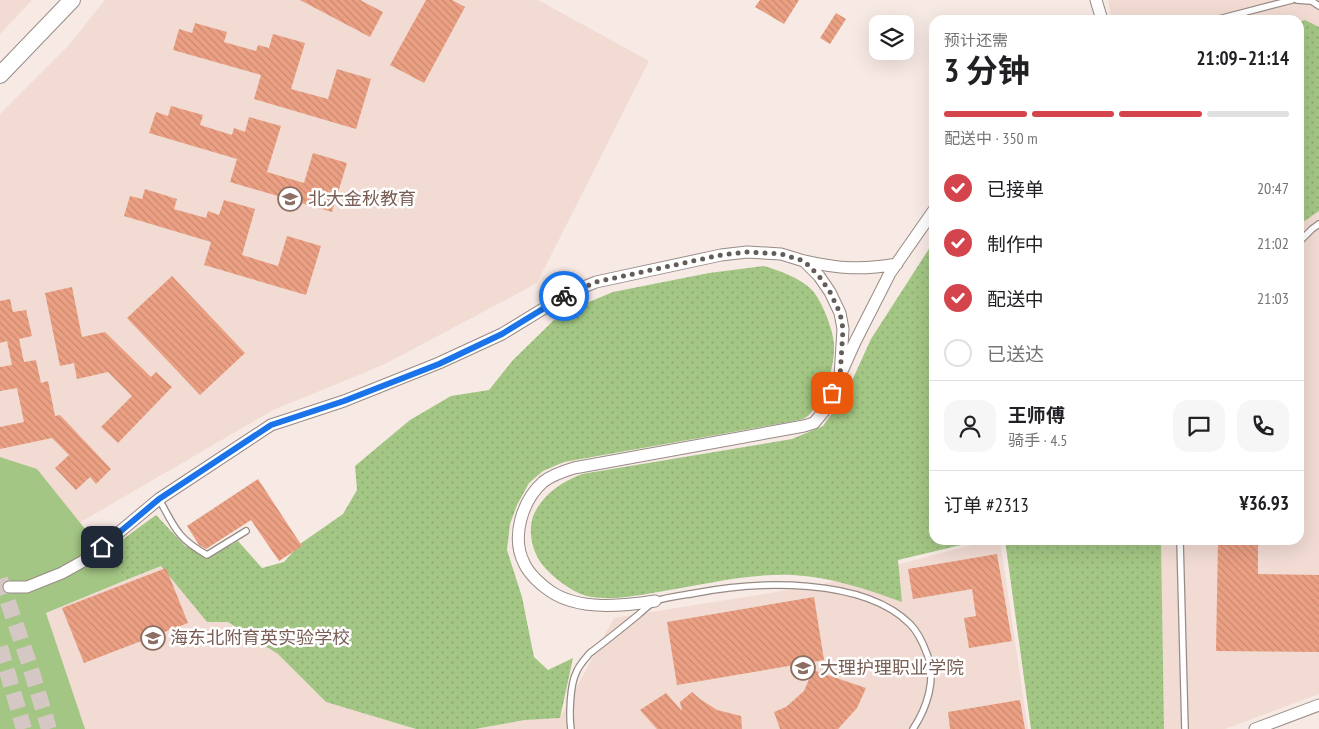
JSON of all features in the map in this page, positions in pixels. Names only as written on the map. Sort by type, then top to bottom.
[{"type":"street","points":[[0,75],[72,0]]},
{"type":"street","points":[[1096,0],[1100,15]]},
{"type":"street","points":[[655,602],[621,606],[573,601],[552,592],[538,581],[524,563],[519,535],[522,513],[534,492],[544,481],[560,472],[574,468],[814,423],[824,411],[862,326],[897,264],[929,217]]},
{"type":"street","points":[[9,588],[27,587],[62,573],[87,559],[159,499],[271,425],[344,401],[439,364],[502,334],[569,293],[596,282],[712,256],[747,252],[781,254],[804,261],[847,269],[871,269],[897,264]]},
{"type":"street","points":[[804,261],[819,276],[830,292],[840,313],[843,329],[840,377]]},
{"type":"street","points":[[1255,729],[1319,705]]},
{"type":"lane","points":[[1234,15],[1292,0]]},
{"type":"lane","points":[[1297,0],[1310,1],[1319,6]]},
{"type":"lane","points":[[1304,237],[1319,224]]},
{"type":"lane","points":[[159,499],[179,536],[207,555],[246,531]]},
{"type":"lane","points":[[1180,545],[1185,729]]},
{"type":"lane","points":[[571,729],[570,705],[575,674],[582,663],[590,653],[655,602],[706,591],[749,586],[795,585],[854,594],[894,610],[911,625],[922,640],[929,659],[931,673],[930,687],[923,712],[913,729]]},
{"type":"shaded area","points":[[0,0],[32,0],[0,34]]},
{"type":"shaded area","name":"北大金秋教育","points":[[105,0],[538,0],[649,61],[537,283],[383,365],[273,410],[79,523],[37,469],[0,457],[0,114],[68,46]]},
{"type":"shaded area","points":[[1108,0],[1319,0],[1319,27],[1304,20],[1304,15],[1111,15]]},
{"type":"shaded area","points":[[1319,211],[1319,694],[1225,729],[1164,729],[1161,545],[1304,545],[1304,222]]},
{"type":"shaded area","name":"大理护理职业学院","points":[[972,545],[1001,545],[1028,729],[475,729],[525,720],[560,718],[614,618],[820,585]]},
{"type":"shaded area","name":"海东北附育英实验学校","points":[[161,566],[207,622],[228,622],[278,654],[326,702],[416,729],[83,729],[46,613]]},
{"type":"green space","points":[[1304,20],[1319,27],[1319,211],[1304,222]]},
{"type":"green space","points":[[929,249],[929,545],[961,545],[898,560],[902,602],[835,581],[793,575],[725,580],[613,598],[595,597],[581,594],[567,587],[539,560],[532,543],[532,520],[538,507],[554,489],[582,474],[792,439],[823,426],[846,394],[871,339]]},
{"type":"green space","points":[[764,266],[790,275],[812,290],[820,302],[830,326],[834,342],[834,357],[830,375],[824,393],[809,415],[795,421],[564,462],[543,471],[529,483],[517,505],[510,524],[507,550],[522,597],[534,657],[548,670],[573,658],[560,718],[525,720],[475,729],[416,729],[326,702],[278,654],[228,622],[207,622],[161,566],[126,580],[104,553],[156,515],[185,546],[210,557],[238,541],[262,568],[284,562],[300,544],[343,514],[357,490],[355,466],[410,420],[451,396],[489,390],[513,360],[554,320],[577,307],[613,292],[709,273]]},
{"type":"green space","points":[[0,457],[37,469],[126,580],[46,613],[85,729],[0,729]]},
{"type":"green space","points":[[1006,545],[1161,545],[1164,729],[1031,729]]},
{"type":"building","points":[[300,0],[360,0],[383,12],[370,37]]},
{"type":"building","points":[[426,0],[452,0],[465,7],[424,83],[390,65]]},
{"type":"building","points":[[760,0],[799,0],[784,24],[755,7]]},
{"type":"building","points":[[836,13],[846,19],[830,44],[820,38]]},
{"type":"building","points":[[195,23],[227,32],[224,42],[256,51],[258,45],[269,48],[273,34],[305,43],[291,89],[328,99],[337,69],[371,79],[356,129],[254,99],[261,75],[173,50],[179,29],[192,33]]},
{"type":"building","points":[[171,106],[203,115],[200,125],[232,135],[234,128],[245,132],[249,117],[281,126],[267,172],[304,183],[313,153],[347,163],[332,212],[230,182],[237,159],[149,133],[156,112],[168,116]]},
{"type":"building","points":[[145,189],[177,199],[174,209],[206,218],[208,211],[219,215],[224,200],[255,209],[242,255],[278,266],[287,236],[321,246],[306,295],[204,265],[211,242],[124,216],[130,196],[142,199]]},
{"type":"building","points":[[172,276],[245,353],[200,395],[127,318]]},
{"type":"building","points":[[72,287],[82,337],[105,332],[151,377],[156,372],[172,387],[118,443],[101,427],[132,396],[108,372],[77,379],[74,363],[60,366],[45,293]]},
{"type":"building","points":[[10,299],[13,312],[26,310],[32,336],[19,339],[24,362],[36,360],[41,383],[48,381],[55,416],[60,415],[111,469],[96,484],[90,477],[76,490],[55,468],[69,455],[52,438],[0,449],[0,427],[24,422],[17,388],[0,391],[0,367],[12,365],[7,341],[0,343],[0,301]]},
{"type":"building","points":[[258,479],[302,546],[279,561],[251,520],[206,549],[199,545],[187,526]]},
{"type":"building","points":[[1218,545],[1258,545],[1258,574],[1319,575],[1319,652],[1216,651]]},
{"type":"building","points":[[997,554],[1012,641],[969,648],[964,618],[976,616],[972,589],[913,599],[908,569]]},
{"type":"building","points":[[166,568],[188,623],[84,663],[62,608]]},
{"type":"building","points":[[814,597],[824,660],[677,685],[667,622]]},
{"type":"building","points":[[813,670],[866,688],[857,708],[838,729],[780,729],[774,712],[786,707],[804,691]]},
{"type":"building","points":[[692,692],[717,710],[741,716],[742,729],[657,729],[640,710],[666,693],[682,711],[680,702]]},
{"type":"building","points":[[1020,700],[1025,729],[950,729],[948,712]]},
{"type":"tunnel","points":[[0,579],[49,729]]},
{"type":"tunnel","points":[[0,647],[24,729]]},
{"type":"way so far","points":[[564,296],[596,282],[721,255],[747,252],[781,254],[804,261],[819,276],[830,292],[840,313],[843,329],[840,377],[832,393]]},
{"type":"place","name":"北大金秋教育","points":[[290,199]]},
{"type":"place","name":"海东北附育英实验学校","points":[[153,638]]},
{"type":"place","name":"大理护理职业学院","points":[[803,668]]},
{"type":"route","points":[[102,547],[159,499],[271,425],[344,401],[439,364],[502,334],[564,296]]}]
